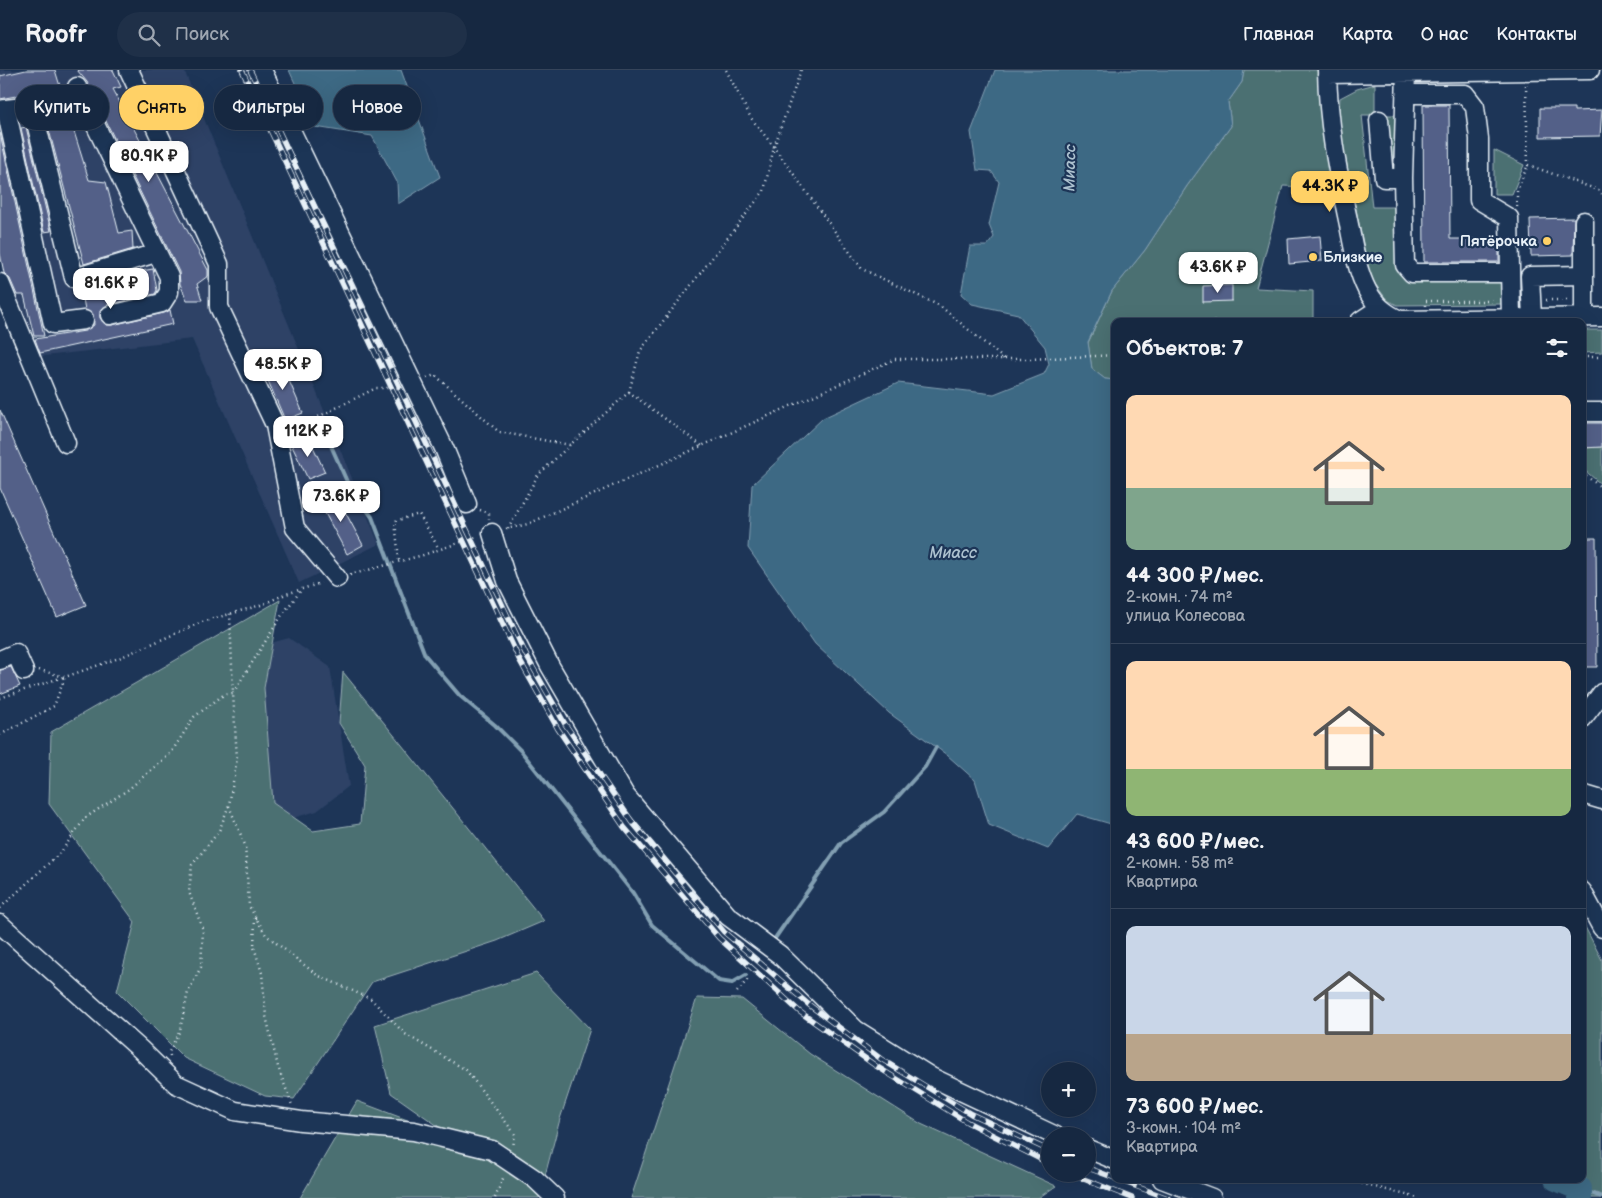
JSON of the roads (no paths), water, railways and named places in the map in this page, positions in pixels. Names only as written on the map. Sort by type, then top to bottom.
[{"type":"street","points":[[129,70],[219,264],[219,307],[275,425],[295,528],[337,578]]},
{"type":"street","points":[[262,70],[444,448],[467,504]]},
{"type":"street","points":[[1397,318],[1380,308],[1368,291],[1360,273],[1330,128],[1327,72],[1590,70]]},
{"type":"street","points":[[1406,72],[1403,178],[1405,265],[1412,273],[1510,273]]},
{"type":"street","points":[[1406,94],[1465,94],[1475,107],[1479,139],[1479,200],[1509,218],[1511,318],[1602,317]]},
{"type":"street","points":[[84,320],[53,324],[3,110],[32,106],[74,278],[156,253]]},
{"type":"street","points":[[1378,120],[1384,178],[1403,178]]},
{"type":"street","points":[[98,130],[169,277],[169,292],[162,303],[110,315]]},
{"type":"street","points":[[1584,221],[1584,318]]},
{"type":"street","points":[[1532,318],[1530,276],[1584,275]]},
{"type":"street","points":[[0,283],[66,443]]},
{"type":"street","points":[[1365,318],[1380,308]]},
{"type":"street","points":[[1586,412],[1602,412]]},
{"type":"street","points":[[500,531],[507,581],[550,666],[625,795],[728,916],[780,956],[856,1030],[931,1077],[1041,1129]]},
{"type":"street","points":[[0,660],[16,653],[22,668]]},
{"type":"street","points":[[1586,714],[1602,693]]},
{"type":"street","points":[[1586,795],[1602,800]]},
{"type":"street","points":[[1586,898],[1602,928]]},
{"type":"street","points":[[0,924],[140,1049],[176,1084],[235,1111],[301,1121],[414,1132],[492,1150],[535,1179],[555,1198]]},
{"type":"street","points":[[1096,1153],[1111,1159]]},
{"type":"street","points":[[1173,1183],[1212,1198]]},
{"type":"water","points":[[289,70],[401,70],[406,85],[333,85],[333,130],[323,128],[323,85],[296,85]]},
{"type":"water","name":"Миасс","points":[[995,70],[1244,70],[1242,82],[1228,102],[1231,126],[1187,186],[1145,250],[1112,291],[1088,342],[1092,369],[1105,379],[1111,380],[1111,824],[1077,814],[1048,849],[989,825],[975,780],[947,755],[889,713],[815,644],[748,548],[752,485],[823,418],[898,383],[994,394],[1044,374],[1049,364],[1045,347],[1018,314],[972,304],[961,294],[970,246],[987,246],[994,237],[989,225],[999,182],[991,171],[977,170],[971,132]]},
{"type":"water","points":[[421,125],[440,177],[398,204],[397,182],[372,136],[334,130],[421,130]]},
{"type":"waterway","points":[[324,430],[348,484],[372,517],[425,655],[460,696],[495,725],[521,751],[633,893],[652,925],[719,981],[732,983],[746,975]]},
{"type":"waterway","points":[[771,944],[841,843],[884,812],[925,767],[936,747]]},
{"type":"waterway","name":"Миасс","points":[[1566,1183],[1580,1189],[1580,1198]]},
{"type":"waterway","points":[[1580,1189],[1602,1197]]},
{"type":"railway","points":[[242,70],[520,661],[558,729],[624,827],[719,938],[800,1012],[876,1066],[967,1122],[1041,1159]]},
{"type":"railway","points":[[250,70],[527,657],[565,724],[633,823],[724,932],[808,1004],[881,1059],[971,1114],[1041,1147]]},
{"type":"railway","points":[[1096,1171],[1111,1177]]},
{"type":"railway","points":[[1091,1182],[1132,1198]]},
{"type":"railway","points":[[1127,1183],[1168,1198]]},
{"type":"place","name":"Пятёрочка","points":[[1547,241]]},
{"type":"place","name":"Близкие","points":[[1313,257]]}]
